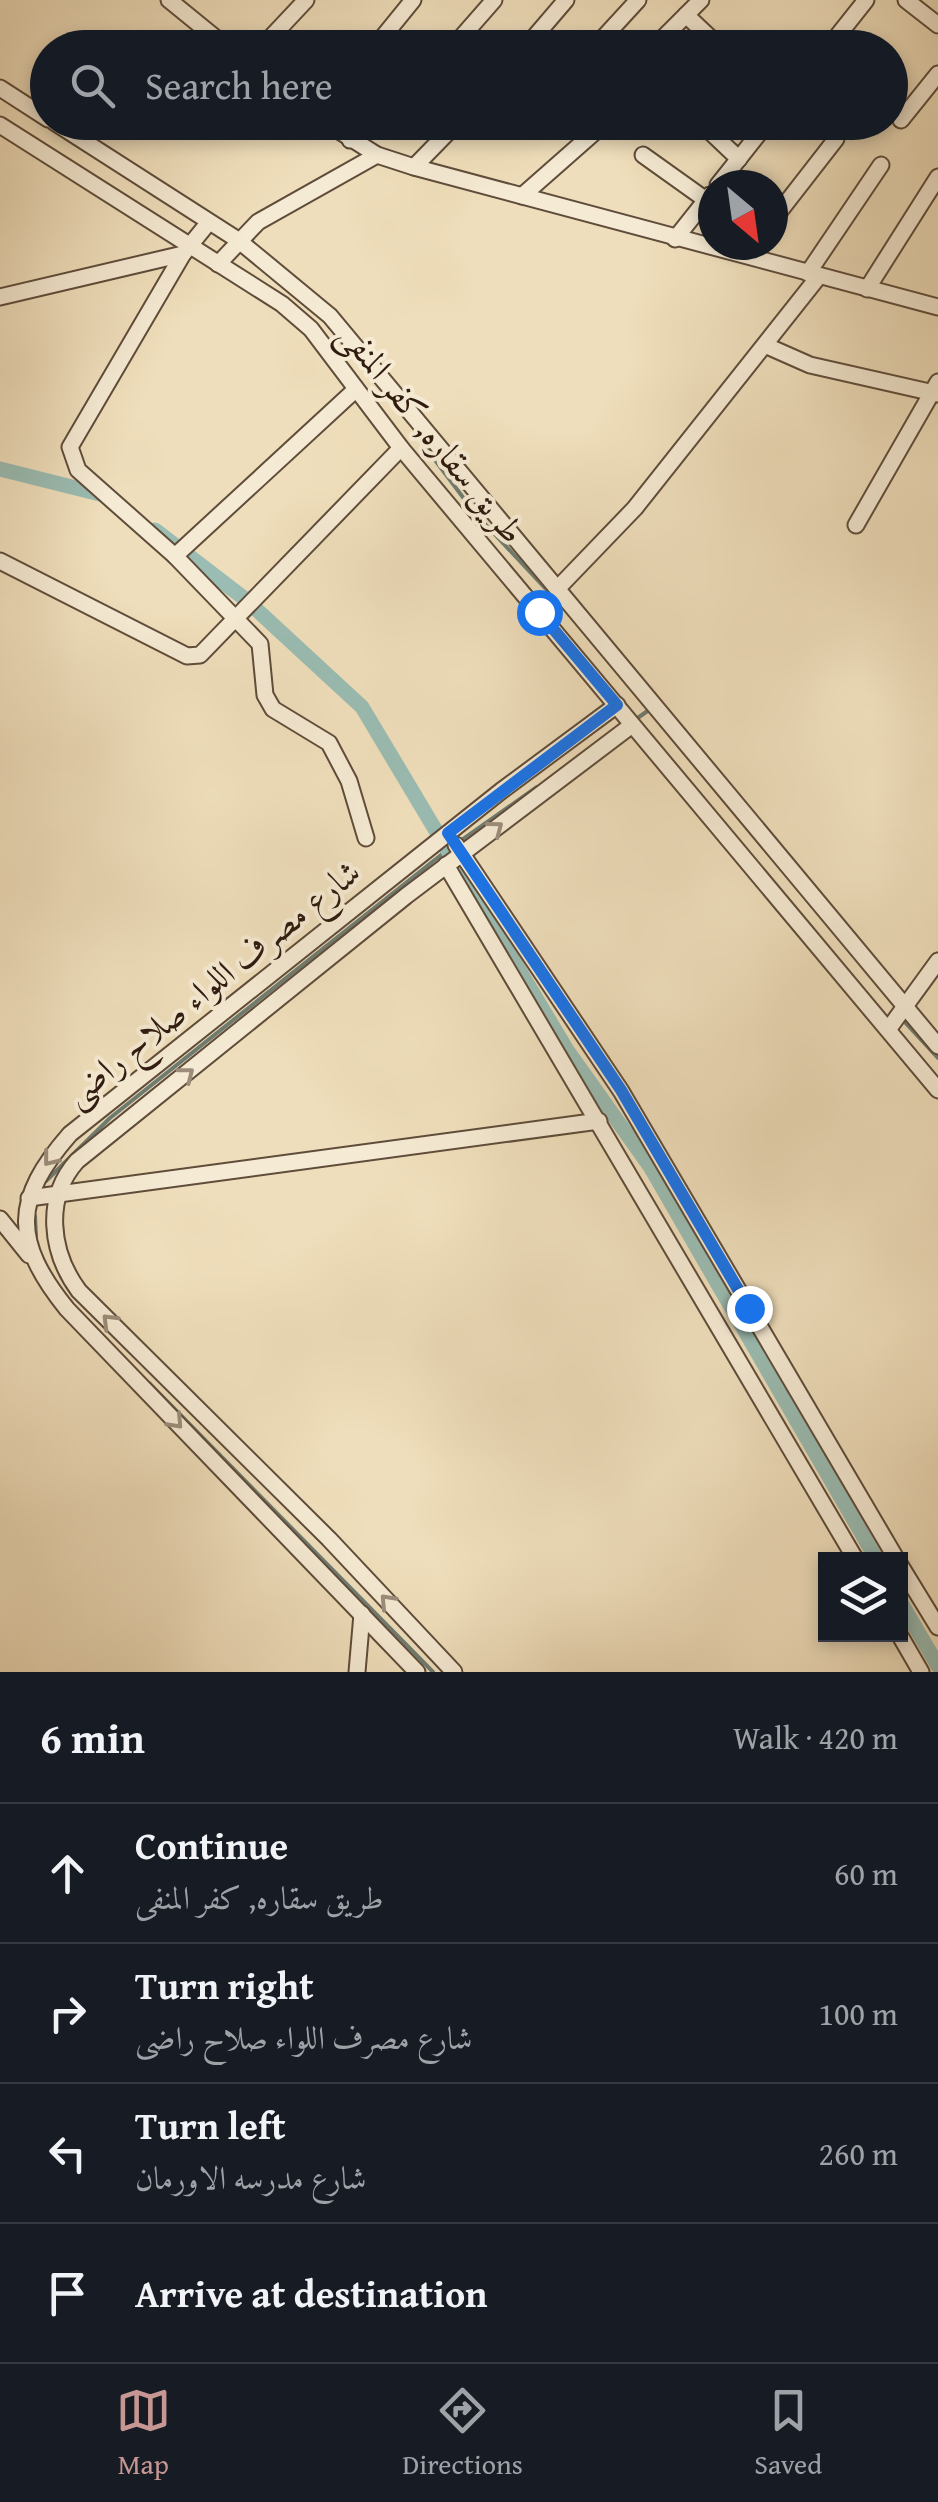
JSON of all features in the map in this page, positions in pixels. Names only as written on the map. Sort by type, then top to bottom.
[{"type":"street","points":[[168,0],[206,30]]},
{"type":"street","points":[[278,30],[306,0]]},
{"type":"street","points":[[389,30],[413,0]]},
{"type":"street","points":[[468,30],[494,0]]},
{"type":"street","points":[[540,30],[566,0]]},
{"type":"street","points":[[610,30],[638,0]]},
{"type":"street","points":[[671,30],[701,0]]},
{"type":"street","points":[[842,30],[866,0]]},
{"type":"street","points":[[906,0],[938,25]]},
{"type":"street","points":[[686,15],[702,30]]},
{"type":"street","points":[[908,111],[938,74]]},
{"type":"street","name":"طريق سقاره, كفر المنفى","points":[[0,88],[30,108]]},
{"type":"street","name":"طريق سقاره, كفر المنفى","points":[[0,125],[186,250],[218,264],[311,329],[401,448],[528,576],[558,588],[827,930],[890,1027],[938,1090]]},
{"type":"street","name":"طريق سقاره, كفر المنفى","points":[[80,140],[238,240],[330,316],[528,576],[632,724],[938,1046]]},
{"type":"street","points":[[350,140],[377,155],[414,166],[698,242]]},
{"type":"street","points":[[414,166],[440,140]]},
{"type":"street","points":[[522,196],[586,140]]},
{"type":"street","points":[[719,140],[739,159]]},
{"type":"street","points":[[730,170],[754,140]]},
{"type":"street","points":[[788,201],[836,140]]},
{"type":"street","points":[[218,264],[238,240],[269,215],[377,155]]},
{"type":"street","points":[[642,155],[698,189]]},
{"type":"street","points":[[558,588],[635,508],[768,346],[881,165]]},
{"type":"street","points":[[867,289],[938,178]]},
{"type":"street","points":[[675,238],[698,210]]},
{"type":"street","points":[[210,222],[186,250],[70,447],[78,470],[175,556],[264,651],[262,679],[273,708],[329,743],[349,780],[366,838]]},
{"type":"street","points":[[0,297],[186,250]]},
{"type":"street","points":[[773,260],[938,308]]},
{"type":"street","points":[[768,346],[810,365],[936,389],[856,525]]},
{"type":"street","points":[[368,403],[387,387]]},
{"type":"street","points":[[175,556],[354,390]]},
{"type":"street","points":[[0,560],[187,656],[210,648],[401,448]]},
{"type":"street","name":"شارع مصرف اللواء صلاح راضى","points":[[417,1672],[67,1309],[35,1262],[26,1235],[29,1198],[44,1164],[70,1134],[390,878],[617,705]]},
{"type":"street","name":"شارع مصرف اللواء صلاح راضى","points":[[56,1195],[77,1161],[406,896],[632,724]]},
{"type":"street","points":[[448,833],[621,1090],[893,1552]]},
{"type":"street","points":[[446,865],[851,1552]]},
{"type":"street","points":[[390,878],[406,896]]},
{"type":"street","points":[[305,948],[322,966]]},
{"type":"street","points":[[890,1027],[938,961]]},
{"type":"street","points":[[29,1198],[599,1120]]},
{"type":"street","points":[[56,1195],[60,1254],[78,1292],[330,1538],[454,1672]]},
{"type":"street","points":[[0,1220],[35,1262]]},
{"type":"street","points":[[908,1577],[938,1627]]},
{"type":"street","points":[[357,1672],[362,1614]]},
{"type":"street","points":[[904,1642],[921,1672]]},
{"type":"waterway","points":[[420,440],[474,512],[558,602]]},
{"type":"waterway","points":[[0,469],[108,496]]},
{"type":"waterway","points":[[155,530],[245,599],[362,707],[567,1050],[651,1168],[872,1552]]},
{"type":"waterway","points":[[639,717],[649,710]]},
{"type":"waterway","points":[[459,842],[537,787]]},
{"type":"waterway","points":[[46,1181],[110,1118],[451,847]]},
{"type":"waterway","points":[[901,1018],[938,1058]]},
{"type":"waterway","points":[[35,1216],[36,1236]]},
{"type":"waterway","points":[[149,1383],[433,1672]]},
{"type":"waterway","points":[[908,1615],[938,1666]]},
{"type":"route","points":[[539,612],[617,705],[448,833],[621,1090],[749,1308]]}]
